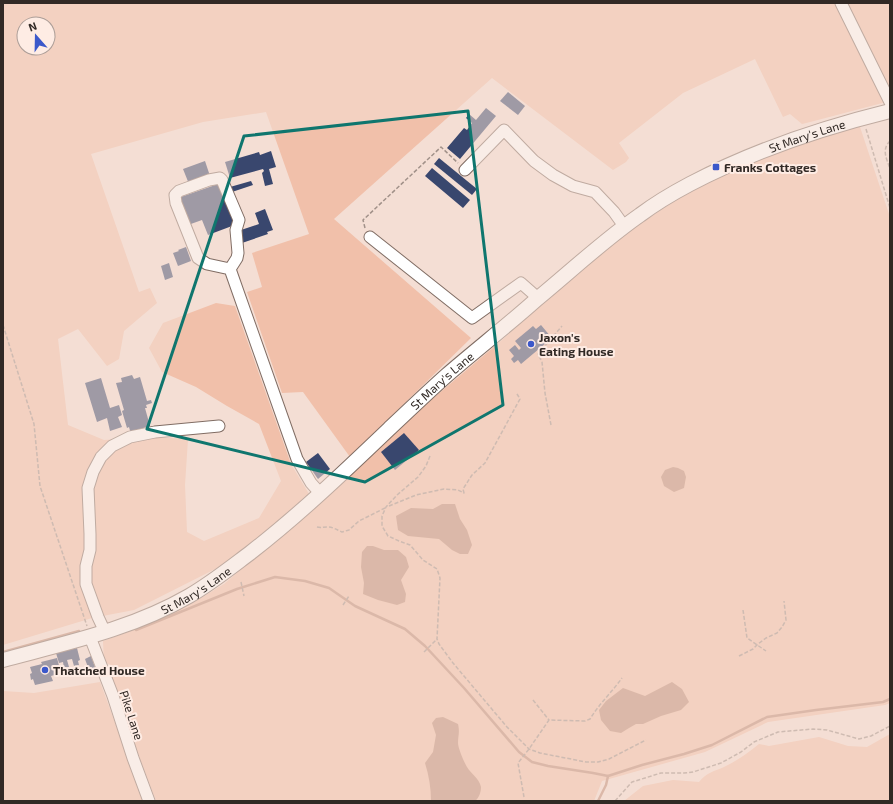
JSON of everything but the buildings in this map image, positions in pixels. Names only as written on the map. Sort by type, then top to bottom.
[{"type":"main road","name":"St Mary's Lane","points":[[3,660],[90,637],[121,627],[157,613],[189,596],[219,577],[290,520],[448,374],[624,226],[666,198],[732,164],[765,150],[862,118],[890,111]]},
{"type":"street","points":[[841,3],[890,102]]},
{"type":"street","points":[[465,170],[504,130],[534,161],[552,174],[573,186],[595,192],[614,212],[624,226]]},
{"type":"street","points":[[220,178],[222,180],[238,220],[236,230],[238,253],[237,258],[230,269],[207,264],[198,258],[176,203],[175,195],[179,192],[209,180],[220,178]]},
{"type":"street","points":[[370,236],[472,318],[521,283],[538,298]]},
{"type":"street","points":[[230,269],[297,459],[311,483],[320,493]]},
{"type":"street","points":[[105,632],[86,584],[86,566],[90,550],[88,488],[93,472],[101,457],[112,446],[130,437],[155,432],[219,426]]},
{"type":"street","name":"Pike Lane","points":[[90,637],[113,696],[133,758],[150,801]]},
{"type":"path","points":[[862,118],[890,208]]},
{"type":"path","points":[[890,141],[885,147],[890,169]]},
{"type":"path","points":[[370,236],[364,226],[363,220],[441,147],[465,170]]},
{"type":"path","points":[[3,325],[34,424],[40,486],[90,637]]},
{"type":"path","points":[[551,425],[545,393],[542,362],[538,354],[562,326]]},
{"type":"path","points":[[317,527],[333,528],[342,532],[349,530],[359,521],[382,510],[390,504],[416,495],[444,489],[458,490],[464,493],[463,489],[472,475],[486,463],[520,399],[517,394]]},
{"type":"path","points":[[430,456],[426,466],[418,477],[397,495],[386,507],[382,516],[382,526],[388,536],[410,545],[423,560],[437,569],[440,578],[438,644],[492,710],[530,749],[540,753],[586,762],[598,762],[610,759],[646,740]]},
{"type":"path","points":[[241,582],[244,596]]},
{"type":"path","points":[[343,605],[349,596]]},
{"type":"path","points":[[739,656],[753,650],[766,638],[777,633],[782,627],[786,620],[784,601]]},
{"type":"path","points":[[743,610],[747,638],[766,651]]},
{"type":"path","points":[[424,652],[437,639]]},
{"type":"path","points":[[533,700],[549,720],[585,721],[590,719],[622,678]]},
{"type":"path","points":[[524,797],[518,763],[530,749],[549,720]]},
{"type":"path","points":[[615,801],[632,782],[662,773],[693,772],[721,763],[741,752],[754,742],[778,732],[813,729],[827,730],[859,738],[871,736],[890,726]]},
{"type":"highlighted area","points":[[468,111],[503,405],[365,482],[147,429],[244,136]]},
{"type":"shaded area","points":[[3,3],[890,3],[890,101],[802,124],[790,114],[783,117],[755,59],[683,93],[619,143],[629,158],[626,162],[613,170],[492,78],[334,219],[471,338],[350,457],[303,392],[282,393],[247,292],[262,287],[252,253],[309,234],[266,112],[203,122],[91,154],[139,292],[150,288],[157,303],[124,331],[119,359],[107,366],[78,329],[58,339],[68,425],[104,440],[153,437],[188,439],[185,485],[187,532],[204,541],[259,518],[281,481],[259,424],[196,387],[162,372],[149,348],[163,323],[216,303],[235,306],[291,464],[309,494],[235,559],[134,610],[92,618],[3,645]]},
{"type":"shaded area","points":[[859,124],[890,217],[890,703],[885,705],[768,722],[705,752],[602,781],[594,801],[156,801],[109,674],[111,665],[104,662],[103,641],[158,620],[193,603],[224,584],[549,297],[612,244],[647,219],[693,189],[742,166],[773,153]]},
{"type":"shaded area","points":[[673,467],[684,471],[686,477],[684,488],[674,492],[664,486],[661,477],[665,470]]},
{"type":"shaded area","points":[[442,504],[455,504],[472,545],[468,554],[460,554],[452,550],[439,539],[408,536],[398,530],[396,516],[411,508],[433,509]]},
{"type":"shaded area","points":[[367,546],[373,546],[384,550],[398,550],[406,557],[409,567],[401,580],[406,594],[405,602],[397,605],[363,594],[364,583],[361,567],[362,552]]},
{"type":"shaded area","points":[[100,682],[144,801],[3,801],[3,691],[34,693]]},
{"type":"shaded area","points":[[672,682],[682,689],[689,702],[681,710],[661,716],[643,724],[636,724],[621,733],[610,731],[601,720],[599,710],[606,701],[623,688],[645,696]]},
{"type":"shaded area","points":[[443,717],[458,724],[458,743],[460,751],[467,767],[479,781],[481,787],[480,795],[475,801],[431,801],[430,782],[425,763],[433,752],[436,735],[432,723],[436,718]]},
{"type":"shaded area","points":[[890,734],[890,801],[624,801],[643,786],[673,780],[699,782],[708,774],[747,754],[759,744],[769,746],[819,737],[848,746],[867,747]]},
{"type":"waterway","points":[[136,630],[237,589],[275,577],[305,581],[329,588],[355,606],[405,629],[425,646],[464,688],[519,752],[532,762],[608,776],[712,745],[767,717],[883,702],[890,699]]},
{"type":"waterway","points":[[3,652],[79,631]]},
{"type":"waterway","points":[[598,801],[606,785],[608,776]]},
{"type":"place","name":"Franks Cottages","points":[[716,167]]},
{"type":"place","name":"Jaxon's Eating House","points":[[531,344]]},
{"type":"place","name":"Thatched House","points":[[45,670]]}]
